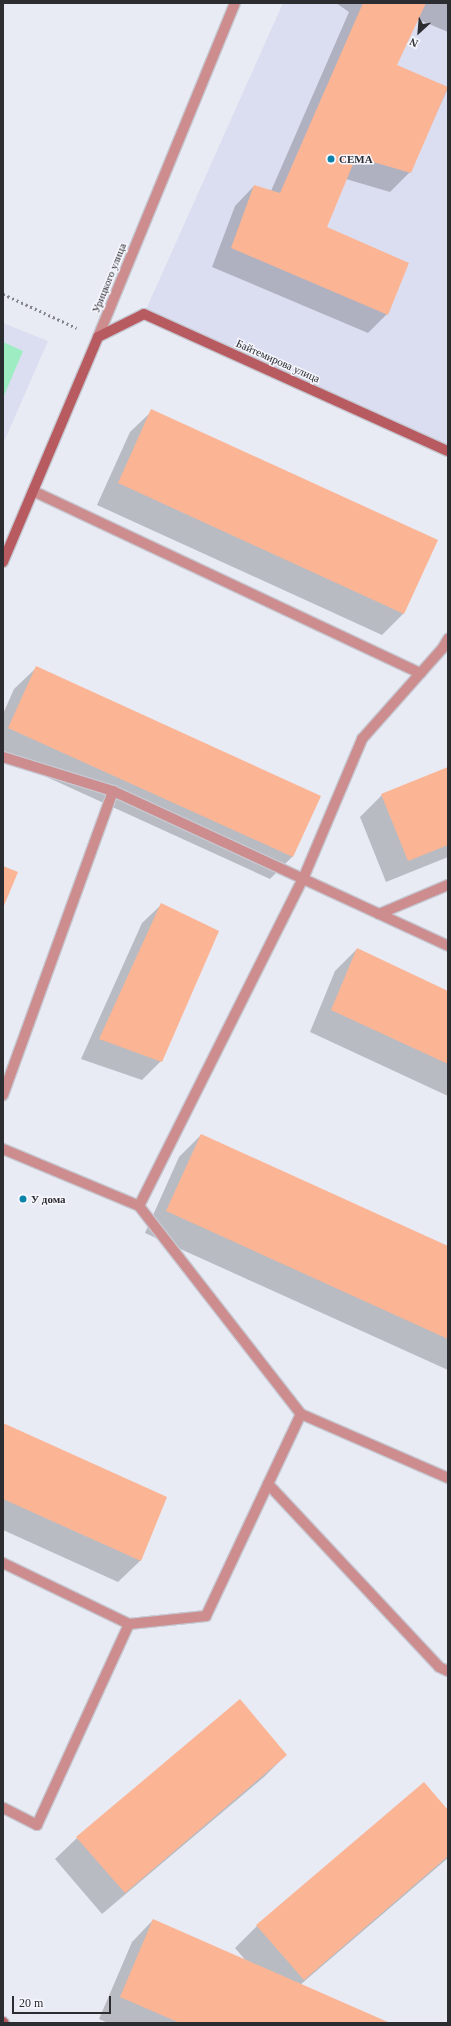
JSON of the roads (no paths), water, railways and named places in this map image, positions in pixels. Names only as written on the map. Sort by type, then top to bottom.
[{"type":"street","name":"Урицкого улица","points":[[3,562],[98,338],[235,3]]},
{"type":"street","name":"Байтемирова улица","points":[[98,338],[144,314],[448,451]]},
{"type":"street","points":[[33,491],[420,673]]},
{"type":"street","points":[[139,1206],[303,879],[362,739],[448,639]]},
{"type":"street","points":[[3,757],[113,791],[448,946]]},
{"type":"street","points":[[3,1095],[113,791]]},
{"type":"street","points":[[379,914],[448,885]]},
{"type":"street","points":[[3,1148],[139,1206],[301,1414],[448,1478]]},
{"type":"street","points":[[3,1563],[129,1624],[206,1616],[301,1414]]},
{"type":"street","points":[[268,1484],[439,1667],[448,1671]]},
{"type":"street","points":[[3,1808],[37,1825],[129,1624]]},
{"type":"place","name":"СЕМА","points":[[331,159]]},
{"type":"place","name":"У дома","points":[[23,1199]]}]
